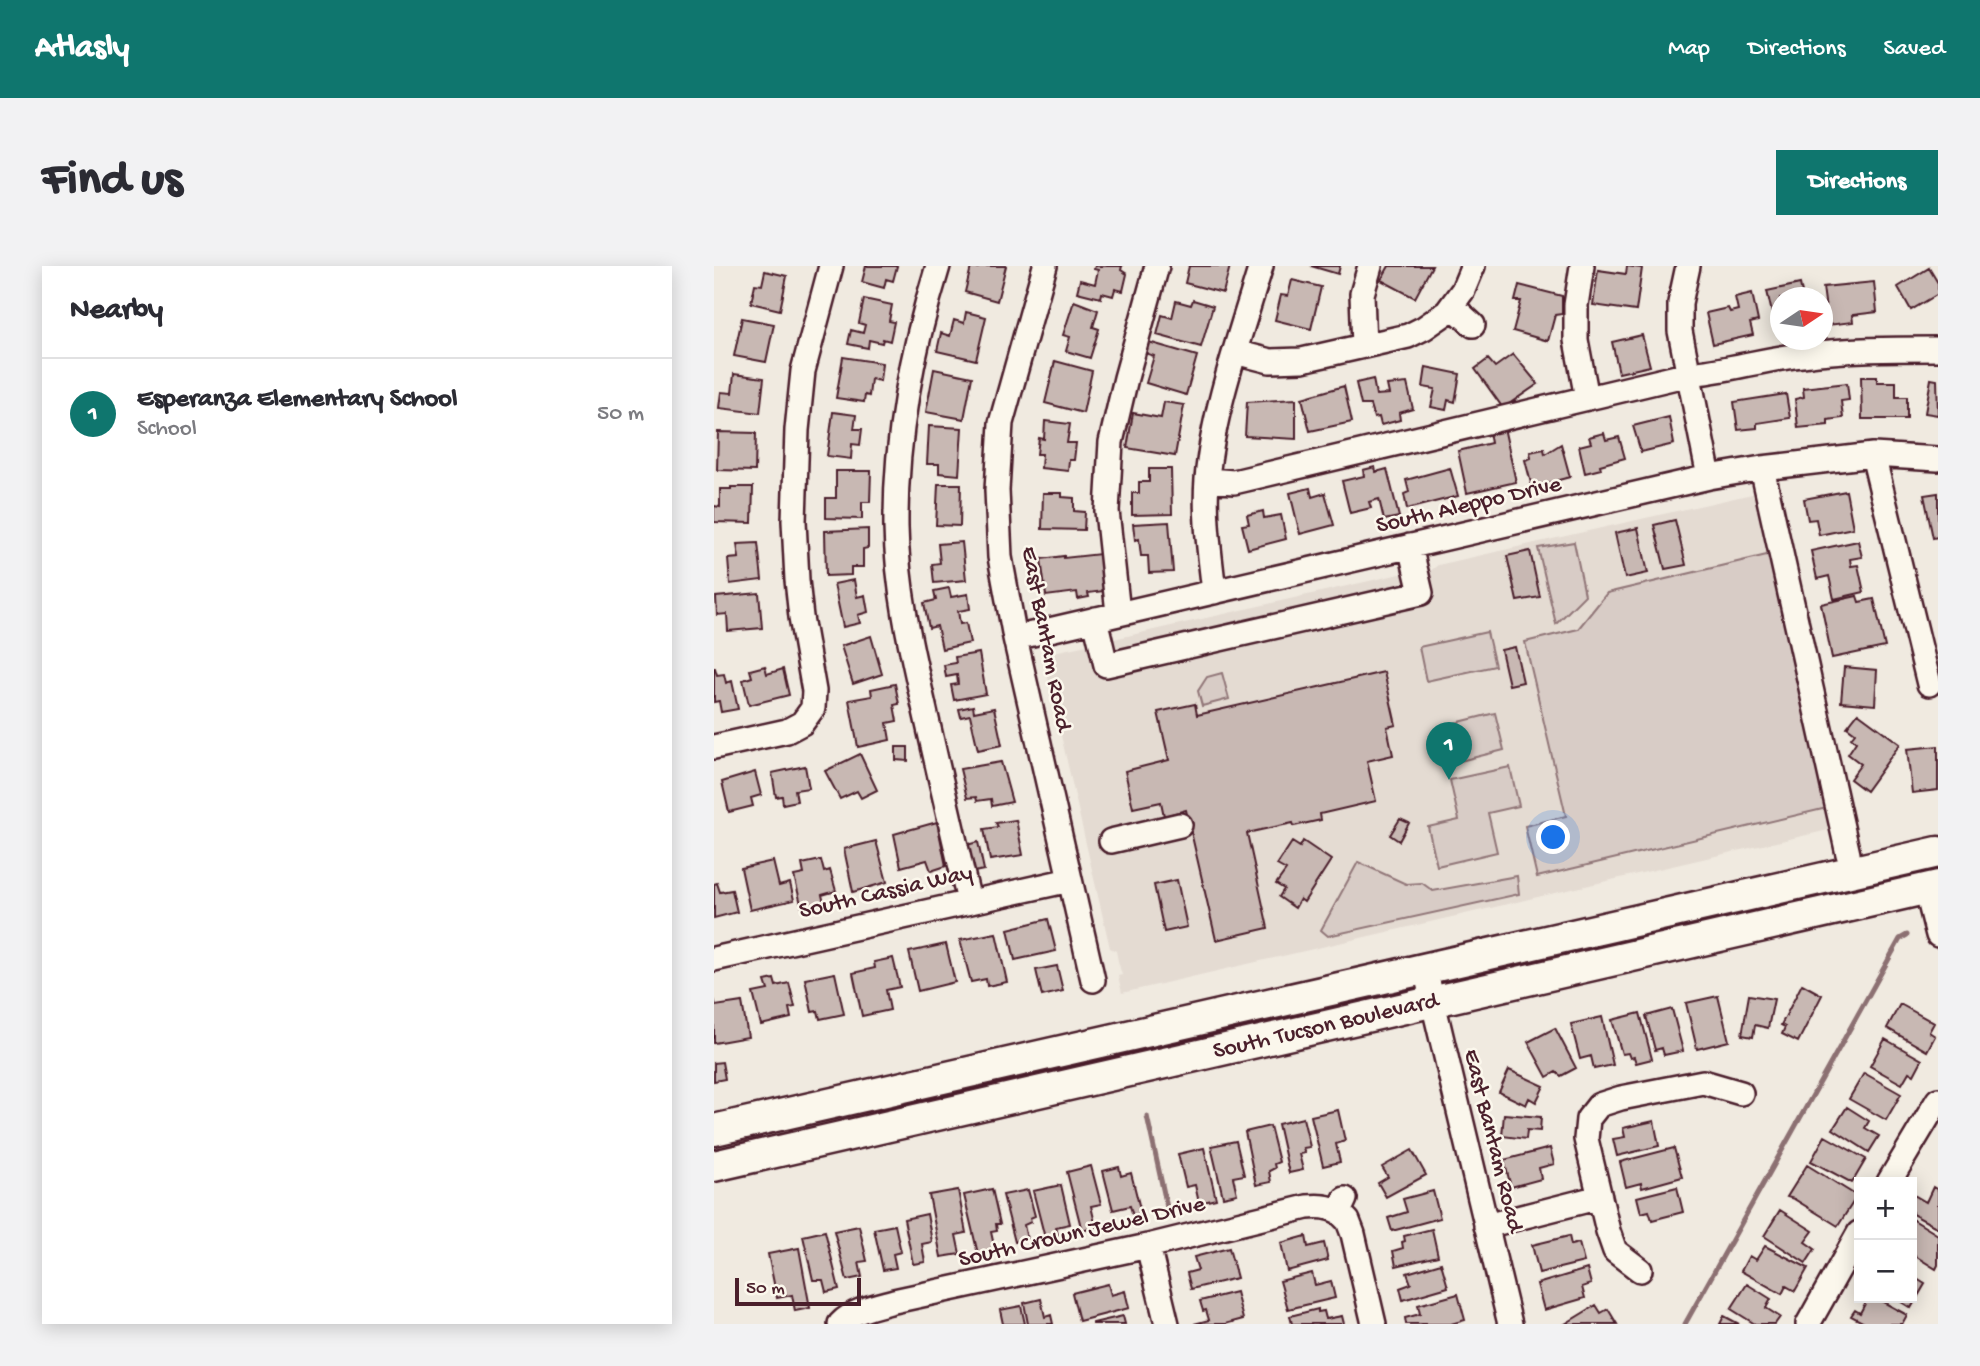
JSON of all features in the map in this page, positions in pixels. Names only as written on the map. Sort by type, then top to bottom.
[{"type":"main road","name":"South Tucson Boulevard","points":[[714,1130],[1938,852]]},
{"type":"main road","name":"South Tucson Boulevard","points":[[714,1166],[1932,887]]},
{"type":"street","points":[[714,747],[787,731],[815,714],[814,691],[801,617],[794,521],[803,372],[831,266]]},
{"type":"street","points":[[938,266],[909,377],[900,443],[896,527],[902,605],[969,901]]},
{"type":"street","name":"East Bantam Road","points":[[1045,266],[1001,423],[998,489],[1000,557],[1015,638],[1093,980]]},
{"type":"street","points":[[1118,613],[1107,511],[1111,442],[1157,266]]},
{"type":"street","points":[[1214,592],[1208,535],[1207,480],[1218,416],[1261,266]]},
{"type":"street","points":[[1364,346],[1362,295],[1370,266]]},
{"type":"street","points":[[1235,352],[1270,361],[1302,360],[1408,336],[1447,312],[1463,290],[1473,266]]},
{"type":"street","points":[[1582,266],[1576,305],[1576,340],[1587,398]]},
{"type":"street","points":[[1688,266],[1680,303],[1680,331],[1709,477]]},
{"type":"street","points":[[1452,306],[1474,325]]},
{"type":"street","points":[[1207,480],[1234,482],[1689,374],[1719,372],[1759,361],[1850,350],[1938,349]]},
{"type":"street","points":[[1873,455],[1929,684]]},
{"type":"street","name":"South Aleppo Drive","points":[[1015,638],[1709,477],[1873,455],[1938,459]]},
{"type":"street","points":[[1762,468],[1848,854]]},
{"type":"street","points":[[1095,619],[1106,665],[1408,596],[1421,593],[1410,547]]},
{"type":"street","points":[[1111,841],[1180,825]]},
{"type":"street","name":"South Cassia Way","points":[[714,959],[1070,880]]},
{"type":"street","points":[[1932,887],[1938,935]]},
{"type":"street","name":"East Bantam Road","points":[[1425,970],[1510,1324]]},
{"type":"street","points":[[1640,1270],[1615,1251],[1586,1139],[1585,1115],[1599,1105],[1621,1098],[1703,1082],[1741,1093]]},
{"type":"street","points":[[1892,1177],[1938,1100]]},
{"type":"street","points":[[1486,1226],[1600,1198]]},
{"type":"street","name":"South Crown Jewel Drive","points":[[840,1324],[869,1308],[894,1301],[1148,1246],[1307,1207],[1332,1208],[1342,1205],[1353,1234],[1374,1324]]},
{"type":"street","points":[[1808,1324],[1855,1240]]},
{"type":"street","points":[[1148,1246],[1167,1324]]},
{"type":"shaded area","points":[[1761,492],[1837,828],[1122,993],[1118,976],[1122,975],[1116,951],[1110,948],[1060,731],[1064,726],[1060,708],[1054,704],[1046,668],[1051,667],[1055,659],[1054,652],[1087,645],[1093,649],[1110,645],[1114,639],[1400,574],[1406,576],[1429,572],[1438,565]]},
{"type":"shaded area","points":[[1574,542],[1585,595],[1556,624],[1538,548]]},
{"type":"shaded area","points":[[1771,554],[1831,807],[1537,877],[1525,826],[1566,816],[1525,642],[1578,629],[1607,593]]},
{"type":"shaded area","points":[[1487,632],[1495,666],[1426,681],[1419,647]]},
{"type":"shaded area","points":[[1222,673],[1229,699],[1202,706],[1198,691],[1207,677]]},
{"type":"shaded area","points":[[1495,713],[1504,750],[1452,763],[1443,726]]},
{"type":"shaded area","points":[[1510,767],[1519,806],[1488,813],[1497,852],[1437,866],[1428,827],[1459,820],[1450,780]]},
{"type":"shaded area","points":[[1358,862],[1406,884],[1422,883],[1433,891],[1517,876],[1519,894],[1328,936],[1321,930]]},
{"type":"building","points":[[866,266],[897,266],[893,281],[886,279],[884,288],[862,282]]},
{"type":"building","points":[[1006,266],[997,301],[965,292],[971,267]]},
{"type":"building","points":[[1095,266],[1122,266],[1121,270],[1127,274],[1123,291],[1115,289],[1113,296],[1102,293],[1101,298],[1077,292],[1080,280],[1095,284],[1098,270],[1094,269]]},
{"type":"building","points":[[1189,266],[1230,266],[1223,293],[1185,283]]},
{"type":"building","points":[[1311,266],[1340,266],[1338,274]]},
{"type":"building","points":[[1389,266],[1432,266],[1415,298],[1381,280]]},
{"type":"building","points":[[1627,266],[1642,268],[1636,311],[1593,305],[1598,270],[1626,274]]},
{"type":"building","points":[[1929,268],[1938,283],[1938,294],[1911,310],[1898,287]]},
{"type":"building","points":[[765,271],[787,276],[780,310],[751,303],[755,284],[762,285]]},
{"type":"building","points":[[1292,280],[1321,287],[1311,329],[1275,320],[1281,295],[1288,296]]},
{"type":"building","points":[[1874,282],[1877,312],[1852,315],[1853,322],[1833,324],[1833,287],[1823,287]]},
{"type":"building","points":[[1519,285],[1562,296],[1562,314],[1555,315],[1548,341],[1513,331],[1521,301],[1515,301]]},
{"type":"building","points":[[1752,293],[1758,321],[1750,323],[1753,335],[1713,344],[1706,313],[1728,308],[1730,312],[1738,310],[1735,297]]},
{"type":"building","points":[[864,299],[892,305],[889,321],[894,322],[890,341],[883,339],[882,343],[869,340],[868,348],[848,344],[851,330],[863,333],[865,325],[859,323]]},
{"type":"building","points":[[1193,300],[1213,306],[1201,347],[1157,335],[1162,315],[1172,318],[1176,301],[1191,305]]},
{"type":"building","points":[[1074,301],[1098,310],[1093,327],[1099,329],[1090,358],[1066,351],[1070,337],[1063,335]]},
{"type":"building","points":[[966,312],[986,317],[976,360],[937,351],[941,333],[950,336],[954,320],[964,323]]},
{"type":"building","points":[[742,318],[774,324],[766,362],[734,356]]},
{"type":"building","points":[[1642,335],[1650,366],[1619,373],[1612,342]]},
{"type":"building","points":[[1145,341],[1197,356],[1186,395],[1146,383],[1154,356],[1142,352]]},
{"type":"building","points":[[1513,354],[1538,384],[1503,408],[1475,369],[1488,359],[1495,367]]},
{"type":"building","points":[[843,357],[882,363],[880,381],[871,379],[869,396],[865,395],[864,402],[836,398]]},
{"type":"building","points":[[1055,361],[1092,371],[1083,413],[1045,403]]},
{"type":"building","points":[[1426,367],[1460,374],[1455,402],[1448,400],[1446,410],[1431,407],[1435,389],[1423,387]]},
{"type":"building","points":[[934,369],[972,377],[964,419],[926,412]]},
{"type":"building","points":[[734,374],[764,378],[760,413],[719,408],[721,392],[732,393]]},
{"type":"building","points":[[1861,377],[1877,377],[1877,382],[1896,382],[1896,397],[1907,397],[1907,419],[1862,419]]},
{"type":"building","points":[[1373,379],[1376,395],[1389,394],[1387,385],[1407,383],[1413,409],[1399,413],[1400,420],[1381,425],[1379,417],[1374,418],[1370,405],[1361,405],[1356,383]]},
{"type":"building","points":[[1931,379],[1937,380],[1938,415],[1925,413]]},
{"type":"building","points":[[1847,383],[1849,400],[1841,401],[1843,418],[1828,420],[1828,425],[1798,428],[1795,399],[1804,397],[1803,388]]},
{"type":"building","points":[[1344,386],[1352,422],[1310,431],[1302,398]]},
{"type":"building","points":[[1786,394],[1790,418],[1757,423],[1757,428],[1738,430],[1734,402]]},
{"type":"building","points":[[1296,399],[1296,439],[1245,436],[1247,402]]},
{"type":"building","points":[[1164,402],[1184,405],[1175,456],[1127,448],[1133,413],[1161,418]]},
{"type":"building","points":[[833,412],[856,415],[854,429],[862,429],[860,445],[852,444],[851,459],[827,456]]},
{"type":"building","points":[[1669,417],[1674,444],[1641,452],[1633,426]]},
{"type":"building","points":[[1045,421],[1070,424],[1067,443],[1076,443],[1074,460],[1069,460],[1068,471],[1041,468],[1042,454],[1037,454],[1039,438],[1044,439]]},
{"type":"building","points":[[1503,423],[1516,482],[1467,493],[1458,451],[1491,443],[1488,427]]},
{"type":"building","points":[[929,426],[962,428],[959,475],[939,473],[939,464],[927,464]]},
{"type":"building","points":[[718,432],[756,433],[755,471],[717,470]]},
{"type":"building","points":[[1604,433],[1606,440],[1619,437],[1625,458],[1600,465],[1601,469],[1585,473],[1579,446],[1591,443],[1589,437]]},
{"type":"building","points":[[1561,444],[1570,477],[1532,487],[1525,460],[1531,458],[1530,452],[1544,449],[1545,454]]},
{"type":"building","points":[[1375,467],[1376,472],[1387,469],[1399,517],[1384,520],[1379,499],[1369,502],[1371,508],[1350,513],[1342,481],[1364,476],[1363,470]]},
{"type":"building","points":[[1450,468],[1458,496],[1407,509],[1404,494],[1409,492],[1406,480]]},
{"type":"building","points":[[1149,469],[1171,469],[1172,514],[1132,515],[1132,493],[1139,493],[1139,482],[1149,482]]},
{"type":"building","points":[[836,471],[871,471],[870,502],[862,502],[862,519],[826,518],[826,498],[836,498]]},
{"type":"building","points":[[938,484],[961,484],[960,526],[936,525]]},
{"type":"building","points":[[753,487],[752,523],[714,522],[714,506],[720,507],[720,489]]},
{"type":"building","points":[[1310,488],[1312,497],[1325,493],[1334,525],[1300,534],[1290,493]]},
{"type":"building","points":[[1846,491],[1853,528],[1819,535],[1816,519],[1808,520],[1804,499]]},
{"type":"building","points":[[1043,493],[1062,493],[1062,497],[1074,498],[1074,511],[1085,512],[1084,530],[1042,529]]},
{"type":"building","points":[[1938,493],[1938,537],[1933,538],[1924,495]]},
{"type":"building","points":[[1263,511],[1264,518],[1281,515],[1286,539],[1248,549],[1242,525],[1249,524],[1247,515]]},
{"type":"building","points":[[1675,520],[1686,565],[1665,569],[1654,525]]},
{"type":"building","points":[[1169,522],[1173,572],[1149,573],[1148,556],[1141,556],[1139,539],[1135,540],[1133,524]]},
{"type":"building","points":[[1638,528],[1648,573],[1625,578],[1615,533]]},
{"type":"building","points":[[868,529],[868,548],[863,549],[863,567],[851,567],[851,575],[826,576],[825,531]]},
{"type":"building","points":[[1858,541],[1862,557],[1850,559],[1851,566],[1858,565],[1864,592],[1834,599],[1829,576],[1817,579],[1811,551]]},
{"type":"building","points":[[962,542],[966,580],[934,583],[932,564],[940,563],[938,544]]},
{"type":"building","points":[[758,543],[762,580],[730,584],[728,559],[739,558],[737,544]]},
{"type":"building","points":[[1530,551],[1540,597],[1517,601],[1507,556]]},
{"type":"building","points":[[1100,554],[1104,591],[1088,593],[1089,597],[1078,599],[1077,592],[1046,596],[1041,559]]},
{"type":"building","points":[[854,580],[857,597],[865,595],[868,612],[858,615],[860,623],[843,627],[834,584]]},
{"type":"building","points":[[949,588],[951,597],[968,594],[970,609],[958,611],[960,624],[966,623],[970,643],[942,649],[937,626],[929,628],[924,603],[936,600],[934,591]]},
{"type":"building","points":[[759,593],[762,628],[728,631],[727,614],[717,615],[716,597]]},
{"type":"building","points":[[1857,596],[1859,602],[1874,599],[1885,647],[1832,658],[1821,604]]},
{"type":"building","points":[[871,636],[882,674],[853,684],[841,646]]},
{"type":"building","points":[[1515,647],[1523,682],[1509,685],[1501,650]]},
{"type":"building","points":[[979,653],[986,694],[954,700],[951,685],[958,684],[957,675],[946,677],[944,665],[956,663],[955,657]]},
{"type":"building","points":[[765,666],[767,674],[783,669],[789,695],[749,705],[743,680],[752,677],[750,670]]},
{"type":"building","points":[[1844,667],[1877,670],[1875,705],[1841,702]]},
{"type":"building","points":[[714,668],[717,675],[724,674],[726,683],[732,681],[738,709],[721,712],[719,701],[714,702]]},
{"type":"building","points":[[1384,672],[1396,725],[1387,727],[1393,755],[1367,761],[1376,801],[1320,814],[1321,820],[1247,833],[1268,928],[1216,940],[1186,810],[1164,816],[1161,802],[1133,808],[1125,771],[1169,760],[1158,712],[1195,704],[1197,715]]},
{"type":"building","points":[[895,684],[899,704],[894,705],[897,721],[887,723],[890,740],[858,747],[849,700],[872,696],[871,689]]},
{"type":"building","points":[[973,706],[974,712],[994,708],[1002,745],[978,750],[970,715],[961,717],[959,709]]},
{"type":"building","points":[[1858,713],[1900,744],[1866,791],[1850,779],[1861,764],[1848,754],[1856,742],[1851,738],[1855,733],[1847,727]]},
{"type":"building","points":[[1938,746],[1938,790],[1912,793],[1907,749]]},
{"type":"building","points":[[896,747],[908,747],[908,761],[896,760]]},
{"type":"building","points":[[860,754],[877,790],[861,798],[857,791],[840,799],[825,771]]},
{"type":"building","points":[[1001,762],[1012,802],[992,806],[991,799],[977,801],[976,797],[967,798],[960,769]]},
{"type":"building","points":[[805,766],[809,788],[795,790],[797,801],[783,804],[782,796],[776,797],[772,773]]},
{"type":"building","points":[[755,772],[761,795],[751,798],[753,806],[729,812],[722,782]]},
{"type":"building","points":[[1400,819],[1409,823],[1399,841],[1390,835]]},
{"type":"building","points":[[1016,820],[1023,855],[990,860],[984,829],[998,827],[996,823]]},
{"type":"building","points":[[937,822],[946,866],[931,871],[927,860],[901,867],[894,834]]},
{"type":"building","points":[[876,841],[887,882],[853,892],[844,849]]},
{"type":"building","points":[[1303,841],[1331,860],[1304,902],[1300,899],[1295,908],[1279,897],[1284,889],[1276,884],[1286,870],[1277,865],[1292,842],[1300,847]]},
{"type":"building","points":[[978,842],[984,870],[969,873],[963,846]]},
{"type":"building","points":[[821,860],[824,872],[830,870],[836,891],[822,895],[824,903],[802,908],[794,876],[804,874],[802,864]]},
{"type":"building","points":[[773,861],[779,886],[790,883],[794,900],[750,910],[741,868]]},
{"type":"building","points":[[1177,880],[1187,927],[1164,932],[1154,885]]},
{"type":"building","points":[[717,883],[720,892],[732,890],[737,912],[714,918],[714,884]]},
{"type":"building","points":[[1048,919],[1056,951],[1015,960],[1008,929]]},
{"type":"building","points":[[996,933],[1007,982],[987,986],[986,979],[971,982],[960,940]]},
{"type":"building","points":[[946,944],[955,982],[918,991],[909,952]]},
{"type":"building","points":[[893,958],[900,987],[886,990],[890,1010],[862,1016],[853,973],[875,968],[874,962]]},
{"type":"building","points":[[1057,966],[1063,991],[1042,996],[1036,970]]},
{"type":"building","points":[[835,973],[844,1014],[820,1019],[818,1011],[812,1012],[805,979]]},
{"type":"building","points":[[774,979],[776,986],[789,983],[795,1007],[789,1008],[791,1018],[761,1025],[753,993],[768,990],[765,981]]},
{"type":"building","points":[[1802,984],[1822,995],[1798,1042],[1782,1034],[1785,1027],[1781,1025]]},
{"type":"building","points":[[1749,995],[1774,999],[1768,1028],[1755,1025],[1753,1037],[1742,1035]]},
{"type":"building","points":[[1718,996],[1729,1041],[1697,1049],[1686,1003]]},
{"type":"building","points":[[714,999],[716,1006],[742,1002],[748,1037],[714,1043]]},
{"type":"building","points":[[1900,1004],[1934,1023],[1929,1032],[1935,1036],[1927,1051],[1887,1028]]},
{"type":"building","points":[[1672,1009],[1683,1051],[1664,1055],[1662,1048],[1655,1050],[1646,1016]]},
{"type":"building","points":[[1640,1013],[1652,1059],[1636,1063],[1634,1057],[1630,1058],[1628,1053],[1622,1054],[1612,1020]]},
{"type":"building","points":[[1602,1017],[1613,1065],[1594,1069],[1591,1056],[1580,1059],[1571,1024]]},
{"type":"building","points":[[1555,1028],[1576,1068],[1561,1076],[1556,1072],[1547,1077],[1528,1042]]},
{"type":"building","points":[[1885,1039],[1922,1060],[1914,1075],[1909,1072],[1902,1084],[1870,1066]]},
{"type":"building","points":[[722,1062],[725,1079],[714,1081],[714,1063]]},
{"type":"building","points":[[1509,1070],[1544,1086],[1536,1102],[1529,1098],[1526,1105],[1499,1092]]},
{"type":"building","points":[[1864,1073],[1901,1094],[1886,1120],[1849,1099]]},
{"type":"building","points":[[1847,1107],[1869,1121],[1865,1128],[1879,1136],[1869,1152],[1833,1129]]},
{"type":"building","points":[[1338,1110],[1345,1141],[1336,1144],[1340,1162],[1323,1166],[1311,1116]]},
{"type":"building","points":[[1504,1114],[1541,1117],[1540,1131],[1527,1130],[1526,1139],[1502,1136]]},
{"type":"building","points":[[1303,1118],[1310,1147],[1303,1148],[1305,1153],[1299,1154],[1303,1170],[1289,1173],[1278,1124]]},
{"type":"building","points":[[1654,1121],[1659,1146],[1617,1156],[1613,1139],[1625,1137],[1623,1128]]},
{"type":"building","points":[[1270,1126],[1279,1162],[1269,1171],[1271,1182],[1256,1185],[1245,1132]]},
{"type":"building","points":[[1825,1136],[1866,1159],[1852,1183],[1811,1161]]},
{"type":"building","points":[[1236,1141],[1244,1175],[1233,1177],[1237,1194],[1223,1197],[1211,1146]]},
{"type":"building","points":[[1204,1148],[1216,1199],[1199,1203],[1195,1185],[1186,1187],[1178,1154]]},
{"type":"building","points":[[1550,1148],[1554,1164],[1539,1168],[1541,1179],[1511,1187],[1504,1160]]},
{"type":"building","points":[[1674,1148],[1682,1177],[1642,1188],[1641,1183],[1626,1187],[1620,1162]]},
{"type":"building","points":[[1412,1150],[1426,1175],[1386,1197],[1378,1183],[1388,1177],[1382,1167]]},
{"type":"building","points":[[1807,1165],[1854,1194],[1854,1201],[1838,1226],[1787,1197]]},
{"type":"building","points":[[1091,1166],[1101,1204],[1091,1206],[1096,1227],[1082,1231],[1067,1172]]},
{"type":"building","points":[[1119,1167],[1121,1176],[1131,1173],[1141,1213],[1133,1216],[1130,1206],[1113,1210],[1103,1171]]},
{"type":"building","points":[[1061,1185],[1070,1224],[1056,1227],[1058,1235],[1045,1238],[1033,1191]]},
{"type":"building","points":[[1677,1187],[1683,1212],[1652,1220],[1649,1211],[1641,1213],[1637,1197]]},
{"type":"building","points":[[1933,1187],[1938,1190],[1938,1228],[1917,1217],[1917,1197],[1926,1202]]},
{"type":"building","points":[[992,1189],[1000,1224],[996,1224],[997,1231],[991,1232],[995,1250],[978,1254],[964,1195]]},
{"type":"building","points":[[958,1190],[966,1233],[956,1235],[960,1254],[941,1257],[929,1195]]},
{"type":"building","points":[[1028,1190],[1035,1216],[1030,1218],[1031,1222],[1024,1225],[1027,1239],[1015,1242],[1003,1195]]},
{"type":"building","points":[[1433,1191],[1440,1218],[1392,1231],[1388,1218],[1407,1212],[1403,1199]]},
{"type":"building","points":[[1780,1210],[1813,1231],[1805,1242],[1815,1249],[1806,1263],[1764,1236]]},
{"type":"building","points":[[927,1214],[932,1242],[922,1244],[925,1262],[913,1264],[904,1219]]},
{"type":"building","points":[[1917,1222],[1938,1235],[1936,1269],[1917,1257]]},
{"type":"building","points":[[895,1225],[901,1252],[893,1254],[896,1268],[883,1270],[874,1229]]},
{"type":"building","points":[[859,1226],[867,1261],[859,1262],[862,1277],[847,1280],[834,1231]]},
{"type":"building","points":[[1432,1229],[1438,1256],[1396,1266],[1393,1251],[1403,1248],[1404,1236]]},
{"type":"building","points":[[825,1231],[839,1289],[826,1292],[823,1280],[813,1280],[803,1236]]},
{"type":"building","points":[[1306,1236],[1308,1247],[1324,1243],[1328,1260],[1287,1271],[1281,1243]]},
{"type":"building","points":[[1569,1236],[1571,1245],[1579,1243],[1584,1262],[1539,1273],[1532,1245]]},
{"type":"building","points":[[1765,1246],[1808,1268],[1795,1291],[1786,1286],[1782,1294],[1741,1271],[1749,1256],[1756,1260]]},
{"type":"building","points":[[799,1248],[810,1308],[795,1311],[792,1295],[777,1298],[768,1254]]},
{"type":"building","points":[[1229,1248],[1237,1278],[1191,1289],[1187,1273],[1198,1270],[1194,1257]]},
{"type":"building","points":[[1441,1263],[1448,1287],[1403,1300],[1400,1288],[1411,1284],[1407,1273]]},
{"type":"building","points":[[1587,1269],[1591,1284],[1582,1287],[1585,1298],[1544,1310],[1537,1284]]},
{"type":"building","points":[[1312,1273],[1315,1285],[1331,1281],[1335,1298],[1288,1309],[1280,1281]]},
{"type":"building","points":[[1917,1279],[1925,1284],[1917,1298]]},
{"type":"building","points":[[1108,1284],[1111,1295],[1125,1291],[1129,1308],[1079,1321],[1072,1293]]},
{"type":"building","points":[[1747,1284],[1771,1299],[1766,1308],[1780,1317],[1775,1324],[1755,1324],[1731,1309]]},
{"type":"building","points":[[1236,1292],[1243,1319],[1225,1324],[1194,1324],[1209,1320],[1200,1301]]},
{"type":"building","points":[[1458,1294],[1465,1320],[1451,1324],[1406,1324],[1405,1318],[1420,1314],[1418,1305]]},
{"type":"building","points":[[1041,1299],[1045,1317],[1051,1315],[1053,1324],[1028,1324],[1024,1303]]},
{"type":"building","points":[[1865,1303],[1885,1303],[1907,1315],[1902,1324],[1866,1324],[1851,1316],[1855,1310],[1860,1313]]},
{"type":"building","points":[[1596,1305],[1601,1313],[1608,1309],[1617,1324],[1565,1324]]},
{"type":"building","points":[[1021,1306],[1025,1324],[1003,1324],[1000,1310]]},
{"type":"building","points":[[1318,1309],[1318,1312],[1324,1311],[1326,1319],[1342,1316],[1344,1324],[1292,1324],[1290,1316]]},
{"type":"building","points":[[1123,1316],[1125,1324],[1093,1324],[1093,1323]]},
{"type":"building","points":[[1724,1316],[1739,1324],[1720,1324]]},
{"type":"waterway","points":[[1685,1324],[1900,939],[1907,935]]},
{"type":"waterway","points":[[1147,1116],[1168,1212]]},
{"type":"place","name":"Esperanza Elementary School","points":[[1449,780]]}]
